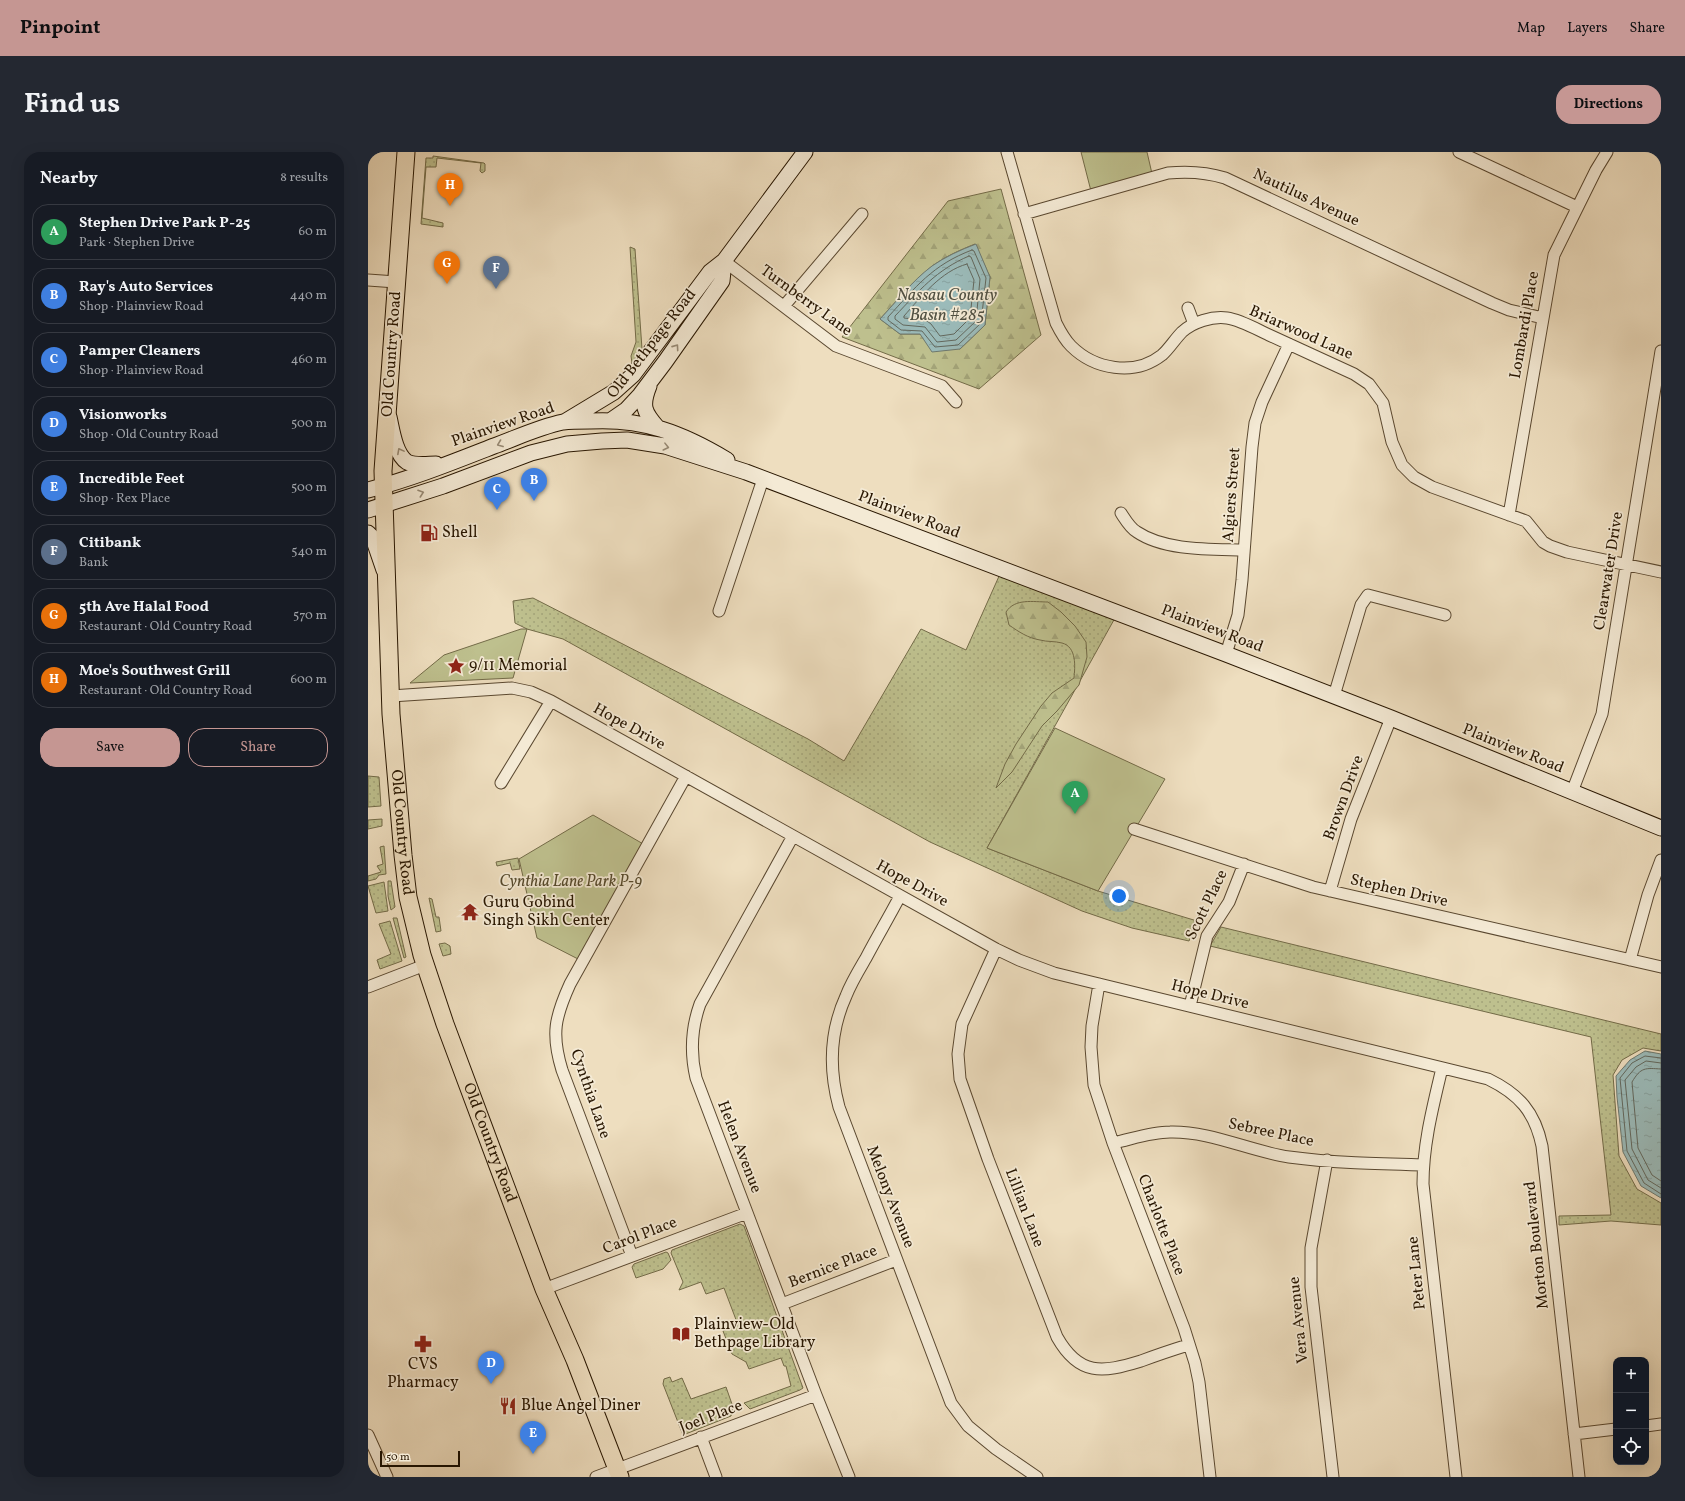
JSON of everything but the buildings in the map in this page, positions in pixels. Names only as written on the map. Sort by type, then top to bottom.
[{"type":"main road","name":"Old Country Road","points":[[406,152],[388,413],[376,488],[376,508],[387,581],[391,696],[404,874],[411,912],[425,965],[470,1092],[544,1289],[575,1360],[618,1473]]},
{"type":"main road","name":"Old Bethpage Road","points":[[563,422],[614,392],[633,374],[710,272],[724,261],[805,152]]},
{"type":"main road","name":"Old Bethpage Road","points":[[567,444],[613,420],[626,410],[640,395],[722,281],[724,261]]},
{"type":"main road","points":[[627,440],[613,420],[615,406],[633,374]]},
{"type":"main road","points":[[652,378],[644,403],[647,416],[657,427]]},
{"type":"main road","points":[[388,413],[399,453],[407,461],[426,464],[447,463]]},
{"type":"main road","name":"Plainview Road","points":[[376,488],[525,434],[563,422],[613,420],[638,422],[657,427],[702,445],[746,472]]},
{"type":"main road","points":[[525,434],[531,453]]},
{"type":"main road","name":"Plainview Road","points":[[376,508],[531,453],[567,444],[602,440],[627,440],[665,446],[746,472],[1226,654],[1391,718],[1661,828]]},
{"type":"main road","points":[[368,533],[373,538],[387,581]]},
{"type":"street","name":"Briarwood Lane","points":[[1007,152],[1056,323],[1070,345],[1085,358],[1099,365],[1112,368],[1136,367],[1144,365],[1162,354],[1183,331],[1194,324],[1208,318],[1227,318],[1289,344],[1354,374],[1368,384],[1383,403],[1392,442],[1402,465],[1414,477],[1432,487],[1526,521],[1543,542],[1550,546],[1567,552],[1661,572]]},
{"type":"street","points":[[1460,152],[1473,155],[1577,207]]},
{"type":"street","name":"Lombardi Place","points":[[1509,515],[1554,255],[1596,170],[1607,152]]},
{"type":"street","name":"Nautilus Avenue","points":[[1024,214],[1168,173],[1190,171],[1209,173],[1225,178],[1492,303],[1509,310],[1543,318]]},
{"type":"street","points":[[784,306],[862,214]]},
{"type":"street","name":"Turnberry Lane","points":[[724,261],[836,346],[942,386],[956,402]]},
{"type":"street","points":[[368,280],[396,282]]},
{"type":"street","points":[[1188,308],[1194,324]]},
{"type":"street","name":"Algiers Street","points":[[1226,654],[1238,615],[1255,423],[1262,402],[1289,344]]},
{"type":"street","name":"Clearwater Drive","points":[[1572,792],[1602,714],[1661,350]]},
{"type":"street","points":[[719,612],[763,479]]},
{"type":"street","points":[[1121,513],[1135,531],[1155,542],[1184,546],[1244,550]]},
{"type":"street","points":[[1334,696],[1361,604],[1368,595],[1444,615]]},
{"type":"street","name":"Hope Drive","points":[[391,696],[512,688],[530,692],[686,776],[996,949],[1019,960],[1054,973],[1442,1068]]},
{"type":"street","points":[[501,783],[551,702]]},
{"type":"street","name":"Brown Drive","points":[[1330,890],[1351,819],[1391,718]]},
{"type":"street","name":"Cynthia Lane","points":[[632,1256],[562,1070],[557,1055],[555,1029],[559,1010],[570,984],[686,776]]},
{"type":"street","name":"Stephen Drive","points":[[1134,829],[1313,887],[1661,967]]},
{"type":"street","name":"Helen Avenue","points":[[793,836],[700,1004],[694,1019],[691,1039],[692,1062],[696,1078],[747,1213],[849,1477]]},
{"type":"street","points":[[1630,960],[1648,895],[1661,860]]},
{"type":"street","name":"Scott Place","points":[[1190,1006],[1207,936],[1229,902],[1244,864]]},
{"type":"street","name":"Melony Avenue","points":[[900,896],[846,996],[838,1015],[832,1064],[834,1087],[839,1107],[951,1403],[968,1426],[996,1449],[1037,1477]]},
{"type":"street","name":"Lillian Lane","points":[[996,949],[962,1024],[958,1054],[960,1079],[988,1159],[1057,1337],[1064,1350],[1073,1359],[1086,1367],[1102,1370],[1120,1368],[1188,1345]]},
{"type":"street","points":[[368,988],[425,965]]},
{"type":"street","name":"Charlotte Place","points":[[1099,984],[1092,1026],[1091,1066],[1099,1103],[1184,1328],[1188,1345],[1195,1363],[1199,1382],[1210,1477]]},
{"type":"street","name":"Peter Lane","points":[[1442,1068],[1427,1133],[1423,1165],[1425,1206],[1456,1477]]},
{"type":"street","name":"Morton Boulevard","points":[[1442,1068],[1488,1079],[1505,1088],[1520,1100],[1528,1111],[1539,1133],[1542,1146],[1579,1477]]},
{"type":"street","name":"Sebree Place","points":[[1113,1143],[1153,1133],[1182,1132],[1210,1136],[1289,1157],[1423,1165]]},
{"type":"street","name":"Vera Avenue","points":[[1327,1160],[1310,1262],[1311,1287],[1333,1477]]},
{"type":"street","name":"Carol Place","points":[[544,1289],[747,1213]]},
{"type":"street","name":"Bernice Place","points":[[782,1304],[896,1260]]},
{"type":"street","name":"Joel Place","points":[[596,1477],[618,1473],[701,1437],[816,1394]]},
{"type":"street","points":[[1649,1426],[1661,1424]]},
{"type":"street","points":[[1574,1434],[1613,1429]]},
{"type":"street","points":[[368,1435],[387,1477]]},
{"type":"street","points":[[701,1437],[716,1477]]},
{"type":"green space","points":[[1081,152],[1147,152],[1153,178],[1092,195]]},
{"type":"green space","points":[[433,156],[484,163],[485,164],[485,171],[482,173],[480,171],[481,163],[437,158],[436,167],[426,167],[422,218],[443,223],[443,227],[421,224],[426,158],[433,158]]},
{"type":"green space","points":[[1001,189],[1041,335],[979,389],[842,337],[948,201]],"holes":[[[975,244],[990,277],[985,325],[960,349],[920,334],[900,334],[880,319],[911,285],[936,263]]]},
{"type":"green space","points":[[630,247],[635,249],[642,349],[632,363],[631,356],[636,342]]},
{"type":"green space","points":[[1000,574],[1115,618],[987,848],[1098,891],[1197,921],[1189,941],[1132,928],[1082,911],[930,842],[563,639],[527,629],[515,623],[513,601],[533,598],[808,739],[844,761],[921,629],[966,650]]},
{"type":"green space","points":[[1030,601],[1048,602],[1075,626],[1086,642],[1087,657],[1079,685],[1042,726],[1012,772],[996,788],[1005,764],[1016,744],[1041,706],[1052,693],[1074,678],[1075,668],[1073,653],[1067,645],[1059,642],[1043,641],[1032,638],[1009,625],[1006,612],[1014,605]]},
{"type":"green space","points":[[521,629],[527,629],[513,678],[410,683],[444,655]]},
{"type":"green space","points":[[1055,728],[1165,779],[1098,891],[987,848]]},
{"type":"green space","points":[[368,776],[379,777],[381,806],[368,807]]},
{"type":"green space","name":"Cynthia Lane Park P-9","points":[[593,815],[645,845],[580,960],[537,938],[519,859]]},
{"type":"green space","points":[[382,819],[382,826],[368,829],[368,820]]},
{"type":"green space","points":[[384,846],[386,874],[379,875],[376,879],[368,881],[368,876],[381,872],[377,866],[383,864],[380,847]]},
{"type":"green space","points":[[518,858],[520,869],[512,870],[510,863],[497,866],[496,862]]},
{"type":"green space","points":[[388,881],[391,881],[395,907],[391,910],[388,896]]},
{"type":"green space","points":[[384,882],[388,911],[376,913],[368,886]]},
{"type":"green space","points":[[429,898],[432,899],[436,917],[439,917],[441,931],[436,932]]},
{"type":"green space","points":[[393,918],[397,918],[406,957],[404,958]]},
{"type":"green space","points":[[390,921],[402,961],[380,969],[377,960],[391,954],[379,924]]},
{"type":"green space","points":[[1221,927],[1661,1034],[1661,1051],[1643,1048],[1622,1060],[1613,1075],[1619,1156],[1637,1189],[1661,1203],[1661,1225],[1611,1221],[1559,1225],[1559,1216],[1611,1215],[1591,1037],[1210,946]]},
{"type":"green space","points":[[445,943],[450,946],[451,954],[443,956],[439,944]]},
{"type":"green space","points":[[740,1224],[744,1226],[803,1388],[750,1409],[744,1403],[791,1386],[786,1366],[784,1366],[781,1358],[749,1369],[746,1362],[732,1354],[723,1331],[738,1325],[724,1288],[706,1294],[701,1282],[679,1290],[683,1282],[671,1253],[672,1250]]},
{"type":"green space","points":[[666,1252],[671,1260],[663,1269],[636,1278],[632,1267],[634,1264]]},
{"type":"green space","points":[[670,1377],[672,1382],[682,1378],[691,1399],[726,1387],[733,1407],[731,1416],[683,1435],[663,1384],[664,1379]]},
{"type":"water","name":"Nassau County Basin #285","points":[[976,244],[990,277],[985,325],[960,349],[932,352],[920,334],[900,334],[880,319],[911,285],[932,266],[953,254]]},
{"type":"water","points":[[1645,1051],[1661,1054],[1661,1198],[1641,1186],[1623,1152],[1617,1097],[1616,1076],[1630,1060]]},
{"type":"place","name":"Moe's Southwest Grill","points":[[450,206]]},
{"type":"place","name":"5th Ave Halal Food","points":[[447,284]]},
{"type":"place","name":"Citibank","points":[[496,289]]},
{"type":"place","name":"Ray's Auto Services","points":[[534,501]]},
{"type":"place","name":"Pamper Cleaners","points":[[497,510]]},
{"type":"place","name":"Shell","points":[[429,533]]},
{"type":"place","name":"9/11 Memorial","points":[[456,666]]},
{"type":"place","name":"Stephen Drive Park P-25","points":[[1075,814]]},
{"type":"place","name":"Guru Gobind Singh Sikh Center","points":[[470,912]]},
{"type":"place","name":"Plainview-Old Bethpage Library","points":[[681,1334]]},
{"type":"place","name":"CVS Pharmacy","points":[[423,1344]]},
{"type":"place","name":"Visionworks","points":[[491,1384]]},
{"type":"place","name":"Blue Angel Diner","points":[[508,1406]]},
{"type":"place","name":"Incredible Feet","points":[[533,1454]]}]
